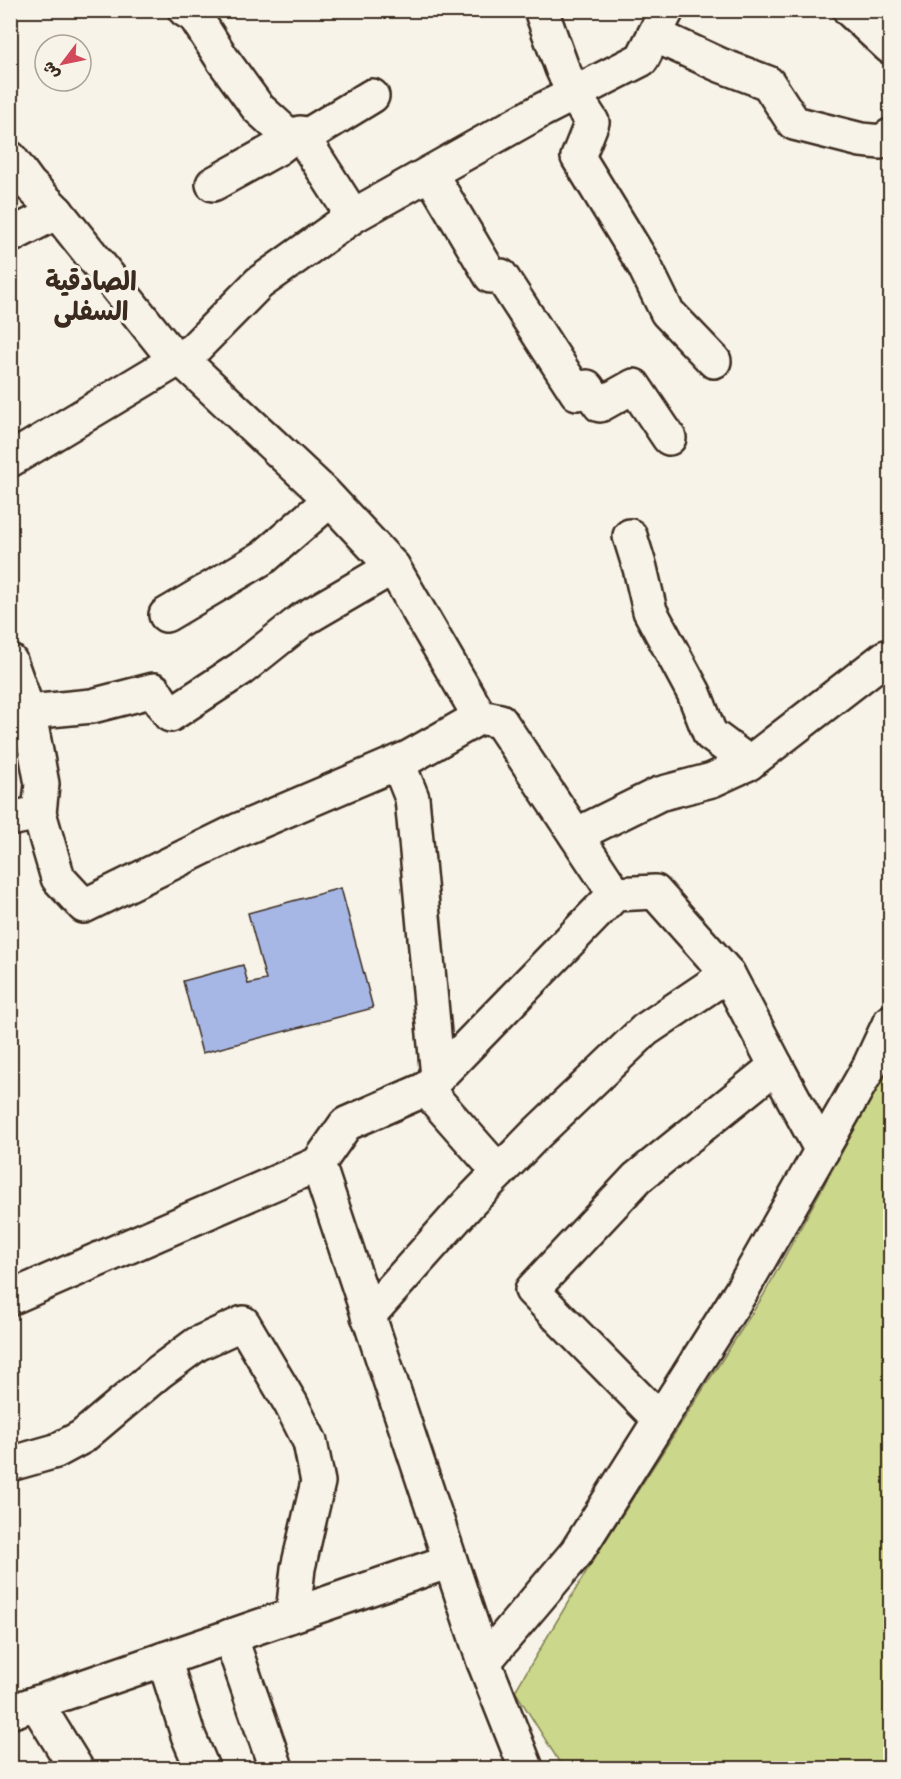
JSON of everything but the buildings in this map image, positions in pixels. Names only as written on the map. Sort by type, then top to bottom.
[{"type":"street","points":[[185,10],[195,16],[258,108],[297,138],[353,216]]},
{"type":"street","points":[[541,10],[562,68],[574,94],[592,122],[579,158],[644,265],[667,312],[714,361]]},
{"type":"street","points":[[850,10],[891,47]]},
{"type":"street","points":[[10,460],[193,350],[259,283],[353,216],[542,110],[642,59],[661,22],[720,65],[768,83],[794,123],[861,140],[881,142],[891,136]]},
{"type":"street","points":[[213,184],[372,96]]},
{"type":"street","points":[[10,158],[29,184],[57,212],[178,360],[330,500],[393,567],[480,717]]},
{"type":"street","points":[[430,173],[491,276],[501,276],[577,393],[587,387],[600,405],[634,386],[669,438]]},
{"type":"street","points":[[10,236],[57,212]]},
{"type":"street","points":[[166,615],[264,557],[330,500]]},
{"type":"street","points":[[630,536],[650,611],[694,693],[710,734],[749,763]]},
{"type":"street","points":[[29,714],[92,706],[154,690],[170,716],[242,668],[302,620],[393,567]]},
{"type":"street","points":[[576,835],[659,794],[712,780],[749,763],[886,657],[891,657]]},
{"type":"street","points":[[10,661],[29,714],[24,762],[42,784],[25,816],[58,878],[84,906],[237,831],[398,763],[480,717],[500,722],[615,894]]},
{"type":"street","points":[[398,763],[412,798],[432,1083],[500,1172]]},
{"type":"street","points":[[10,1298],[318,1164],[346,1124],[432,1083],[615,894],[655,892],[728,974],[822,1151]]},
{"type":"street","points":[[368,1316],[536,1134],[645,1030],[728,974]]},
{"type":"street","points":[[484,1662],[576,1553],[742,1290],[869,1067],[891,1022]]},
{"type":"street","points":[[660,1420],[532,1290],[638,1178],[776,1066]]},
{"type":"street","points":[[318,1164],[484,1662],[526,1768]]},
{"type":"street","points":[[10,1464],[56,1450],[82,1437],[196,1344],[243,1323],[291,1404],[310,1442],[318,1482],[298,1568],[293,1614]]},
{"type":"street","points":[[76,1768],[23,1707],[450,1561]]},
{"type":"street","points":[[230,1636],[276,1768]]},
{"type":"street","points":[[164,1659],[188,1735],[202,1768]]},
{"type":"green space","points":[[890,1065],[890,1768],[563,1768],[515,1691],[592,1562],[763,1296]]},
{"type":"district","name":"الصادقية السفلى","points":[[91,296]]}]
